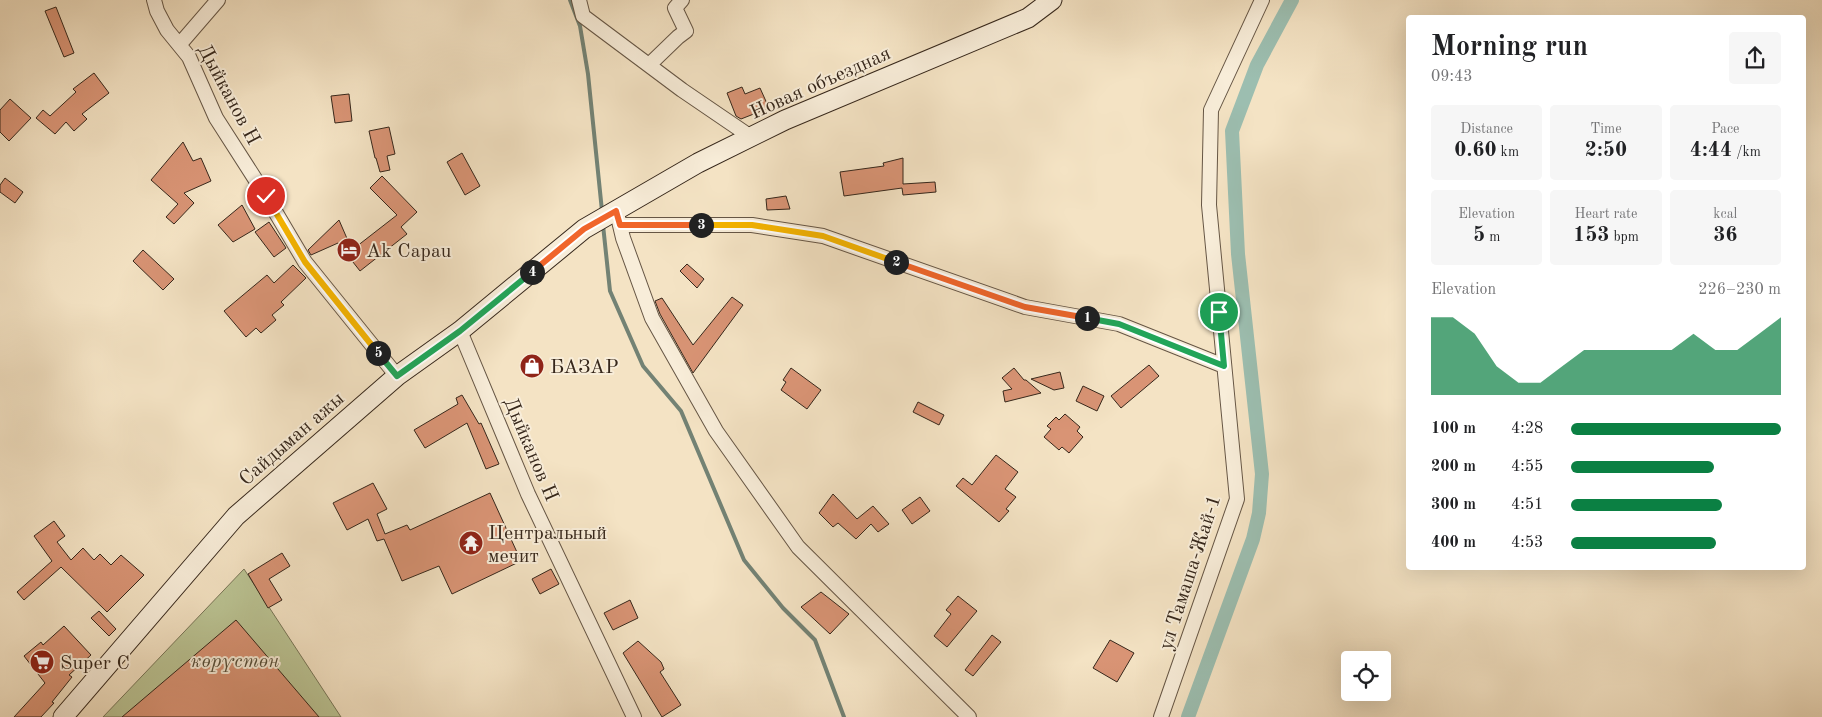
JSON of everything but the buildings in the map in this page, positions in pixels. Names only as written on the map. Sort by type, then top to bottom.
[{"type":"main road","name":"Новая объездная","points":[[584,229],[616,217],[698,163],[785,120],[1028,18],[1052,0]]},
{"type":"main road","name":"Сайдыман ажы","points":[[63,717],[236,516],[397,376],[460,331],[584,229]]},
{"type":"street","name":"Дыйканов Н","points":[[154,0],[157,11],[167,30],[189,57],[216,118],[266,196],[305,262],[397,376]]},
{"type":"street","points":[[180,44],[218,0]]},
{"type":"street","points":[[579,0],[583,16],[751,137]]},
{"type":"street","points":[[649,65],[686,31],[676,8],[682,0]]},
{"type":"street","name":"ул Тамаша-Жай-1","points":[[1161,717],[1238,499],[1209,205],[1211,110],[1262,0]]},
{"type":"street","points":[[969,717],[792,540],[716,431],[652,318],[616,217],[752,225],[823,236],[1025,307],[1119,324],[1224,366]]},
{"type":"street","name":"Дыйканов Н","points":[[460,331],[528,494],[634,717]]},
{"type":"green space","name":"көрүстөн","points":[[244,569],[341,717],[103,717]]},
{"type":"waterway","points":[[570,0],[580,26],[588,74],[602,211]]},
{"type":"waterway","points":[[1188,717],[1253,539],[1259,513],[1262,474],[1238,254],[1232,131],[1257,65],[1292,0]]},
{"type":"waterway","points":[[603,225],[610,291],[643,366],[681,411],[744,560],[783,608],[815,640],[844,717]]},
{"type":"place","name":"Ak Capau","points":[[349,250]]},
{"type":"place","name":"БАЗАР","points":[[532,366]]},
{"type":"place","name":"Центральный мечит","points":[[471,543]]},
{"type":"place","name":"Super C","points":[[42,662]]},
{"type":"route","points":[[266,196],[305,262],[397,376],[460,331],[584,229],[616,211],[620,225],[752,225],[823,236],[1025,307],[1119,324],[1224,366],[1219,312]]}]
